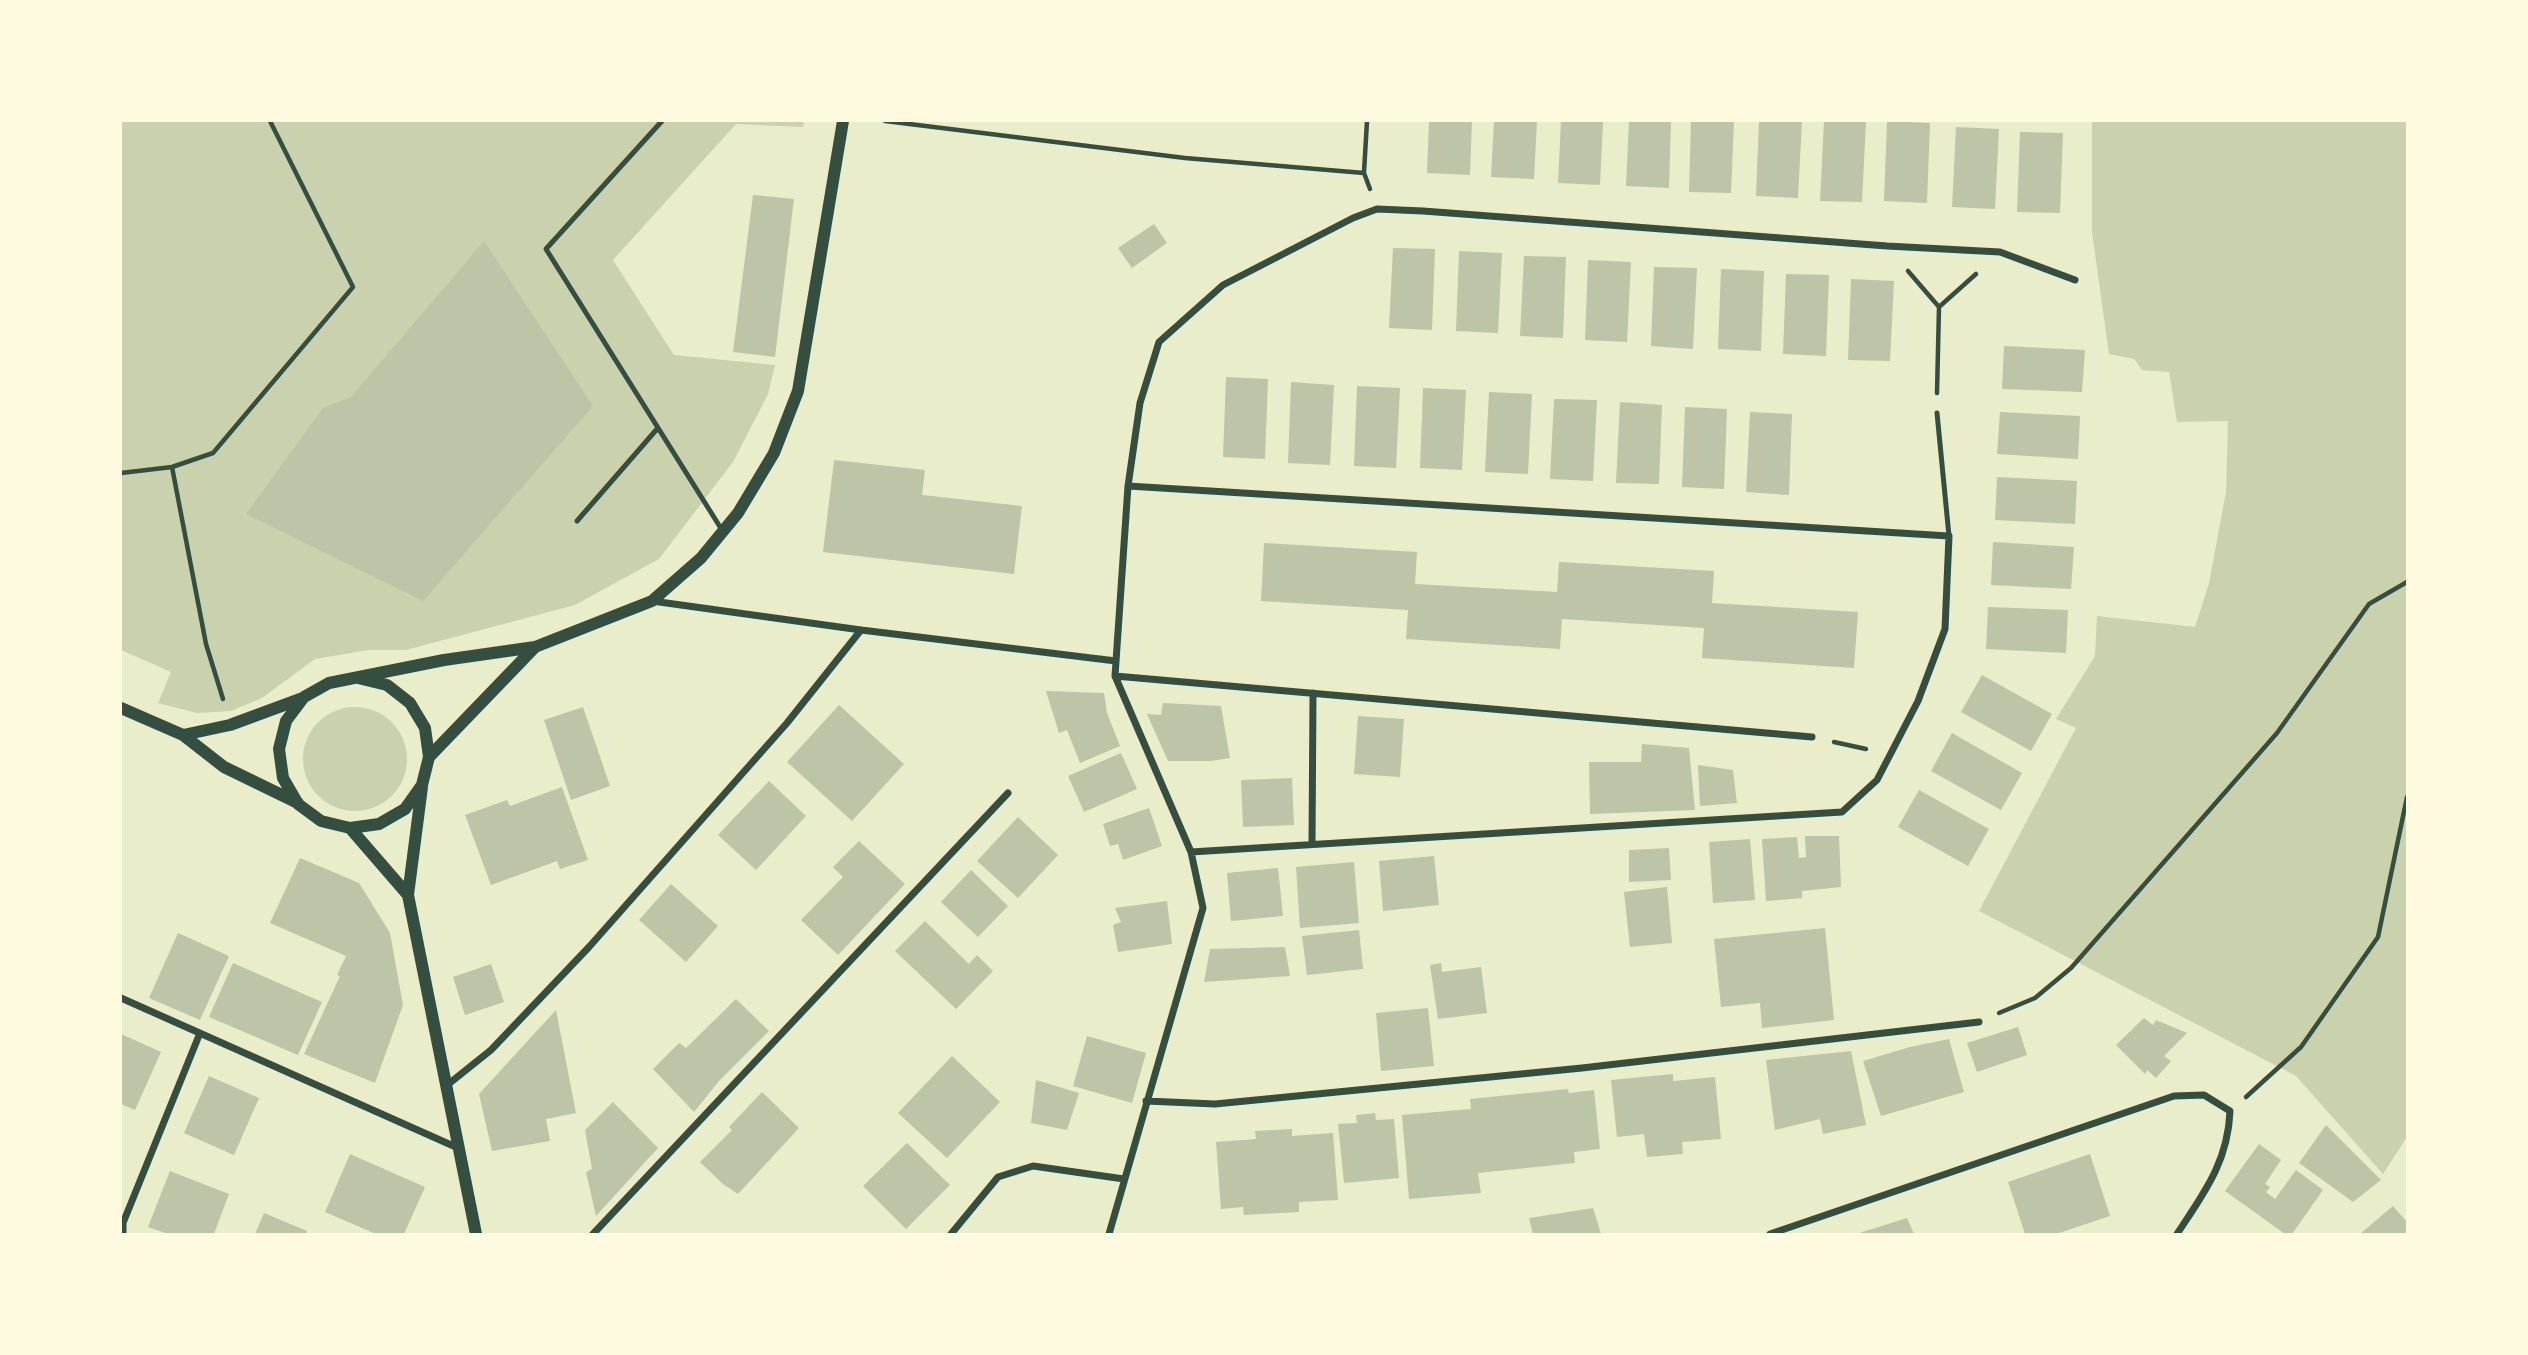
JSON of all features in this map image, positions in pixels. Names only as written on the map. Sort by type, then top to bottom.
[{"type":"street","points":[[183,735],[230,725],[304,697],[329,683],[444,660],[535,647],[652,601],[701,558],[738,513],[774,453],[798,391],[843,121]]},
{"type":"street","points":[[1109,1234],[1203,908],[1191,852],[1115,676],[1128,486],[1140,403],[1159,342],[1223,285],[1308,240],[1377,209],[2000,252],[2075,280]]},
{"type":"street","points":[[1128,486],[1949,536],[1945,629],[1918,701],[1877,780],[1842,813],[1191,852]]},
{"type":"street","points":[[652,601],[1116,661]]},
{"type":"street","points":[[446,1086],[491,1050],[589,947],[787,723],[861,630]]},
{"type":"street","points":[[429,757],[535,647]]},
{"type":"street","points":[[1115,676],[1812,737]]},
{"type":"street","points":[[358,678],[387,685],[411,703],[425,728],[429,757],[422,785],[408,895],[476,1234]]},
{"type":"street","points":[[1312,844],[1313,693]]},
{"type":"street","points":[[298,804],[283,778],[279,749],[286,721],[304,697]]},
{"type":"street","points":[[121,708],[183,735],[224,767],[298,804],[321,821],[350,828],[379,824],[405,809],[422,785]]},
{"type":"street","points":[[593,1234],[1008,793]]},
{"type":"street","points":[[350,828],[408,895]]},
{"type":"street","points":[[121,998],[458,1148]]},
{"type":"street","points":[[1146,1101],[1229,1102],[1582,1068],[1979,1022]]},
{"type":"street","points":[[122,1234],[122,1223],[200,1033]]},
{"type":"street","points":[[1770,1234],[2175,1096],[2204,1096],[2230,1111],[2229,1136],[2213,1181],[2177,1234]]},
{"type":"street","points":[[951,1234],[998,1177],[1033,1166],[1125,1179]]},
{"type":"lane","points":[[662,121],[546,249],[723,531]]},
{"type":"lane","points":[[1937,413],[1949,536]]},
{"type":"lane","points":[[577,521],[657,429]]},
{"type":"path","points":[[121,473],[172,467],[213,453],[353,287],[270,121]]},
{"type":"path","points":[[885,121],[1185,158],[1364,173]]},
{"type":"path","points":[[1367,121],[1364,173],[1377,209]]},
{"type":"path","points":[[1887,246],[1940,307],[1937,413]]},
{"type":"path","points":[[1940,307],[2000,252]]},
{"type":"path","points":[[172,467],[206,644],[230,725]]},
{"type":"path","points":[[1979,1022],[2035,998],[2071,968],[2277,733],[2369,604],[2407,582]]},
{"type":"path","points":[[1812,737],[1890,754]]},
{"type":"path","points":[[2230,1111],[2301,1046],[2378,937],[2407,797]]},
{"type":"green space","points":[[121,121],[804,121],[803,127],[736,124],[613,260],[674,355],[775,365],[768,394],[733,462],[659,559],[575,605],[406,650],[369,650],[315,659],[262,698],[231,711],[197,713],[158,703],[171,672],[121,650]]},
{"type":"green space","points":[[2092,121],[2407,121],[2407,1137],[2383,1174],[2296,1076],[1979,911],[2076,728],[2056,719],[2095,656],[2097,616],[2195,627],[2209,583],[2226,492],[2228,421],[2177,422],[2169,372],[2142,370],[2134,359],[2109,354],[2092,232]]},
{"type":"green space","points":[[355,707],[375,711],[392,722],[403,739],[407,759],[403,779],[392,796],[375,807],[355,811],[335,807],[318,796],[307,779],[303,759],[307,739],[318,722],[335,711]]},
{"type":"building","points":[[1429,121],[1472,121],[1470,175],[1427,173]]},
{"type":"building","points":[[1494,121],[1537,121],[1534,179],[1491,177]]},
{"type":"building","points":[[1561,121],[1603,121],[1600,185],[1558,183]]},
{"type":"building","points":[[1629,121],[1671,121],[1669,188],[1626,186]]},
{"type":"building","points":[[1691,121],[1734,121],[1731,193],[1689,192]]},
{"type":"building","points":[[1759,121],[1802,121],[1798,198],[1756,196]]},
{"type":"building","points":[[1824,121],[1866,122],[1862,202],[1820,201]]},
{"type":"building","points":[[1887,121],[1930,123],[1927,203],[1884,201]]},
{"type":"building","points":[[1956,127],[1999,129],[1995,209],[1952,207]]},
{"type":"building","points":[[2020,132],[2063,133],[2060,213],[2017,212]]},
{"type":"building","points":[[753,195],[794,199],[775,357],[733,352]]},
{"type":"building","points":[[1154,224],[1167,243],[1132,268],[1118,248]]},
{"type":"building","points":[[484,241],[593,406],[423,601],[246,514],[323,408],[351,397]]},
{"type":"building","points":[[1393,248],[1435,249],[1432,330],[1389,328]]},
{"type":"building","points":[[1459,251],[1502,253],[1498,333],[1456,331]]},
{"type":"building","points":[[1524,256],[1566,257],[1563,338],[1520,336]]},
{"type":"building","points":[[1588,260],[1631,262],[1627,342],[1585,340]]},
{"type":"building","points":[[1654,267],[1697,268],[1693,349],[1651,346]]},
{"type":"building","points":[[1721,269],[1764,271],[1761,351],[1718,349]]},
{"type":"building","points":[[1786,274],[1829,275],[1826,356],[1783,354]]},
{"type":"building","points":[[1851,279],[1894,281],[1890,361],[1848,360]]},
{"type":"building","points":[[2004,346],[2085,350],[2082,392],[2002,389]]},
{"type":"building","points":[[1226,377],[1268,379],[1265,459],[1223,457]]},
{"type":"building","points":[[1291,382],[1334,385],[1330,465],[1288,463]]},
{"type":"building","points":[[1357,386],[1400,388],[1396,468],[1354,466]]},
{"type":"building","points":[[1423,388],[1466,390],[1462,470],[1420,468]]},
{"type":"building","points":[[1489,392],[1532,394],[1528,474],[1485,472]]},
{"type":"building","points":[[1554,399],[1597,400],[1593,481],[1550,479]]},
{"type":"building","points":[[1620,402],[1662,405],[1659,484],[1616,483]]},
{"type":"building","points":[[1685,407],[1727,409],[1724,489],[1682,487]]},
{"type":"building","points":[[1750,412],[1792,414],[1789,495],[1746,492]]},
{"type":"building","points":[[2000,412],[2080,416],[2078,459],[1997,454]]},
{"type":"building","points":[[834,460],[925,470],[922,495],[1022,506],[1014,574],[823,552]]},
{"type":"building","points":[[1997,477],[2077,481],[2075,524],[1995,520]]},
{"type":"building","points":[[1993,542],[2074,547],[2071,589],[1991,585]]},
{"type":"building","points":[[1264,543],[1417,552],[1415,584],[1557,592],[1559,562],[1714,571],[1712,603],[1858,612],[1854,668],[1702,658],[1704,628],[1562,619],[1560,649],[1406,639],[1408,610],[1261,601]]},
{"type":"building","points":[[1988,607],[2068,610],[2066,653],[1986,649]]},
{"type":"building","points":[[1982,675],[2052,714],[2031,751],[1961,712]]},
{"type":"building","points":[[1046,691],[1104,693],[1107,713],[1120,746],[1080,763],[1067,730],[1059,733]]},
{"type":"building","points":[[1163,703],[1221,706],[1230,758],[1168,761],[1147,714],[1161,715]]},
{"type":"building","points":[[839,705],[904,764],[852,821],[787,762]]},
{"type":"building","points":[[583,707],[610,786],[571,800],[544,720]]},
{"type":"building","points":[[1358,716],[1404,719],[1400,777],[1354,774]]},
{"type":"building","points":[[1952,733],[2022,773],[2001,810],[1931,771]]},
{"type":"building","points":[[1642,744],[1689,748],[1695,810],[1590,814],[1589,762],[1641,762]]},
{"type":"building","points":[[1121,753],[1137,789],[1084,812],[1068,776]]},
{"type":"building","points":[[1698,765],[1733,770],[1737,803],[1700,806]]},
{"type":"building","points":[[1292,778],[1294,825],[1243,827],[1241,780]]},
{"type":"building","points":[[769,781],[806,816],[756,870],[718,835]]},
{"type":"building","points":[[562,787],[588,860],[560,869],[557,861],[491,885],[465,815],[507,800],[510,806]]},
{"type":"building","points":[[1919,790],[1989,829],[1968,866],[1898,827]]},
{"type":"building","points":[[1149,808],[1162,846],[1123,860],[1118,844],[1110,846],[1103,824]]},
{"type":"building","points":[[1018,817],[1058,855],[1018,898],[977,861]]},
{"type":"building","points":[[1805,836],[1839,836],[1841,887],[1802,891],[1802,898],[1766,901],[1762,839],[1797,837],[1799,858],[1806,857]]},
{"type":"building","points":[[1750,839],[1755,900],[1713,903],[1709,842]]},
{"type":"building","points":[[859,841],[905,884],[838,955],[801,920],[843,877],[833,867]]},
{"type":"building","points":[[1669,848],[1671,880],[1629,882],[1629,850]]},
{"type":"building","points":[[1434,856],[1439,905],[1383,911],[1379,861]]},
{"type":"building","points":[[300,858],[359,883],[390,933],[403,1005],[375,1083],[304,1054],[340,976],[337,975],[346,956],[270,923]]},
{"type":"building","points":[[1354,862],[1359,923],[1300,928],[1296,867]]},
{"type":"building","points":[[1278,868],[1283,916],[1231,921],[1227,873]]},
{"type":"building","points":[[971,870],[1008,906],[978,937],[941,902]]},
{"type":"building","points":[[671,884],[718,926],[686,962],[639,920]]},
{"type":"building","points":[[1667,887],[1672,943],[1630,947],[1624,892]]},
{"type":"building","points":[[1167,901],[1172,944],[1118,952],[1113,925],[1121,922],[1115,908]]},
{"type":"building","points":[[925,921],[969,964],[977,955],[993,971],[956,1009],[895,951]]},
{"type":"building","points":[[1825,928],[1834,1020],[1762,1028],[1760,1003],[1721,1007],[1714,939]]},
{"type":"building","points":[[1359,930],[1363,969],[1307,975],[1302,936]]},
{"type":"building","points":[[178,933],[229,956],[200,1020],[149,998]]},
{"type":"building","points":[[1285,947],[1290,976],[1204,982],[1210,949]]},
{"type":"building","points":[[233,963],[322,1002],[298,1055],[209,1017]]},
{"type":"building","points":[[1441,963],[1442,972],[1481,967],[1487,1013],[1438,1019],[1430,965]]},
{"type":"building","points":[[491,964],[504,1002],[465,1015],[453,977]]},
{"type":"building","points":[[736,999],[769,1031],[719,1081],[694,1112],[653,1069],[679,1043],[686,1048]]},
{"type":"building","points":[[1428,1008],[1434,1066],[1381,1071],[1376,1013]]},
{"type":"building","points":[[556,1010],[576,1113],[546,1119],[550,1141],[492,1151],[479,1094]]},
{"type":"building","points":[[2144,1018],[2153,1025],[2156,1020],[2187,1033],[2164,1056],[2171,1061],[2156,1078],[2147,1070],[2145,1074],[2116,1045]]},
{"type":"building","points":[[2018,1027],[2027,1055],[1977,1072],[1967,1043]]},
{"type":"building","points":[[121,1034],[161,1052],[135,1110],[121,1104]]},
{"type":"building","points":[[1087,1036],[1146,1053],[1132,1103],[1073,1086]]},
{"type":"building","points":[[1949,1039],[1964,1092],[1881,1116],[1863,1061]]},
{"type":"building","points":[[1851,1051],[1866,1125],[1823,1134],[1820,1119],[1775,1130],[1766,1060]]},
{"type":"building","points":[[952,1056],[1000,1102],[947,1158],[898,1113]]},
{"type":"building","points":[[1673,1074],[1673,1081],[1715,1077],[1721,1139],[1682,1142],[1683,1154],[1647,1157],[1644,1134],[1617,1137],[1611,1080]]},
{"type":"building","points":[[209,1076],[259,1098],[234,1155],[184,1133]]},
{"type":"building","points":[[1036,1080],[1079,1093],[1067,1130],[1031,1123]]},
{"type":"building","points":[[1568,1089],[1569,1093],[1594,1090],[1600,1149],[1574,1152],[1575,1163],[1478,1173],[1481,1193],[1409,1199],[1402,1115],[1471,1109],[1470,1099]]},
{"type":"building","points":[[762,1092],[799,1128],[738,1194],[700,1162],[732,1130],[729,1127]]},
{"type":"building","points":[[613,1102],[658,1148],[596,1216],[586,1172],[592,1169],[585,1130]]},
{"type":"building","points":[[1375,1113],[1376,1120],[1394,1119],[1399,1178],[1344,1183],[1338,1124],[1357,1123],[1356,1115]]},
{"type":"building","points":[[2326,1125],[2381,1180],[2353,1202],[2299,1163]]},
{"type":"building","points":[[1292,1129],[1292,1136],[1333,1133],[1338,1200],[1299,1202],[1299,1212],[1244,1215],[1243,1207],[1221,1209],[1216,1142],[1256,1139],[1255,1131]]},
{"type":"building","points":[[907,1143],[950,1185],[906,1229],[863,1186]]},
{"type":"building","points":[[2259,1144],[2281,1160],[2265,1184],[2270,1187],[2266,1192],[2275,1199],[2296,1170],[2323,1190],[2292,1234],[2285,1234],[2225,1191]]},
{"type":"building","points":[[350,1154],[425,1187],[404,1234],[376,1234],[325,1212]]},
{"type":"building","points":[[2090,1154],[2110,1216],[2056,1234],[2025,1234],[2008,1182]]},
{"type":"building","points":[[170,1171],[229,1194],[214,1234],[168,1234],[148,1227]]},
{"type":"building","points":[[2393,1206],[2407,1222],[2407,1234],[2360,1234]]},
{"type":"building","points":[[1593,1208],[1601,1234],[1533,1234],[1529,1218]]},
{"type":"building","points":[[264,1213],[307,1231],[306,1234],[255,1234]]},
{"type":"building","points":[[1907,1218],[1914,1234],[1856,1234]]}]
